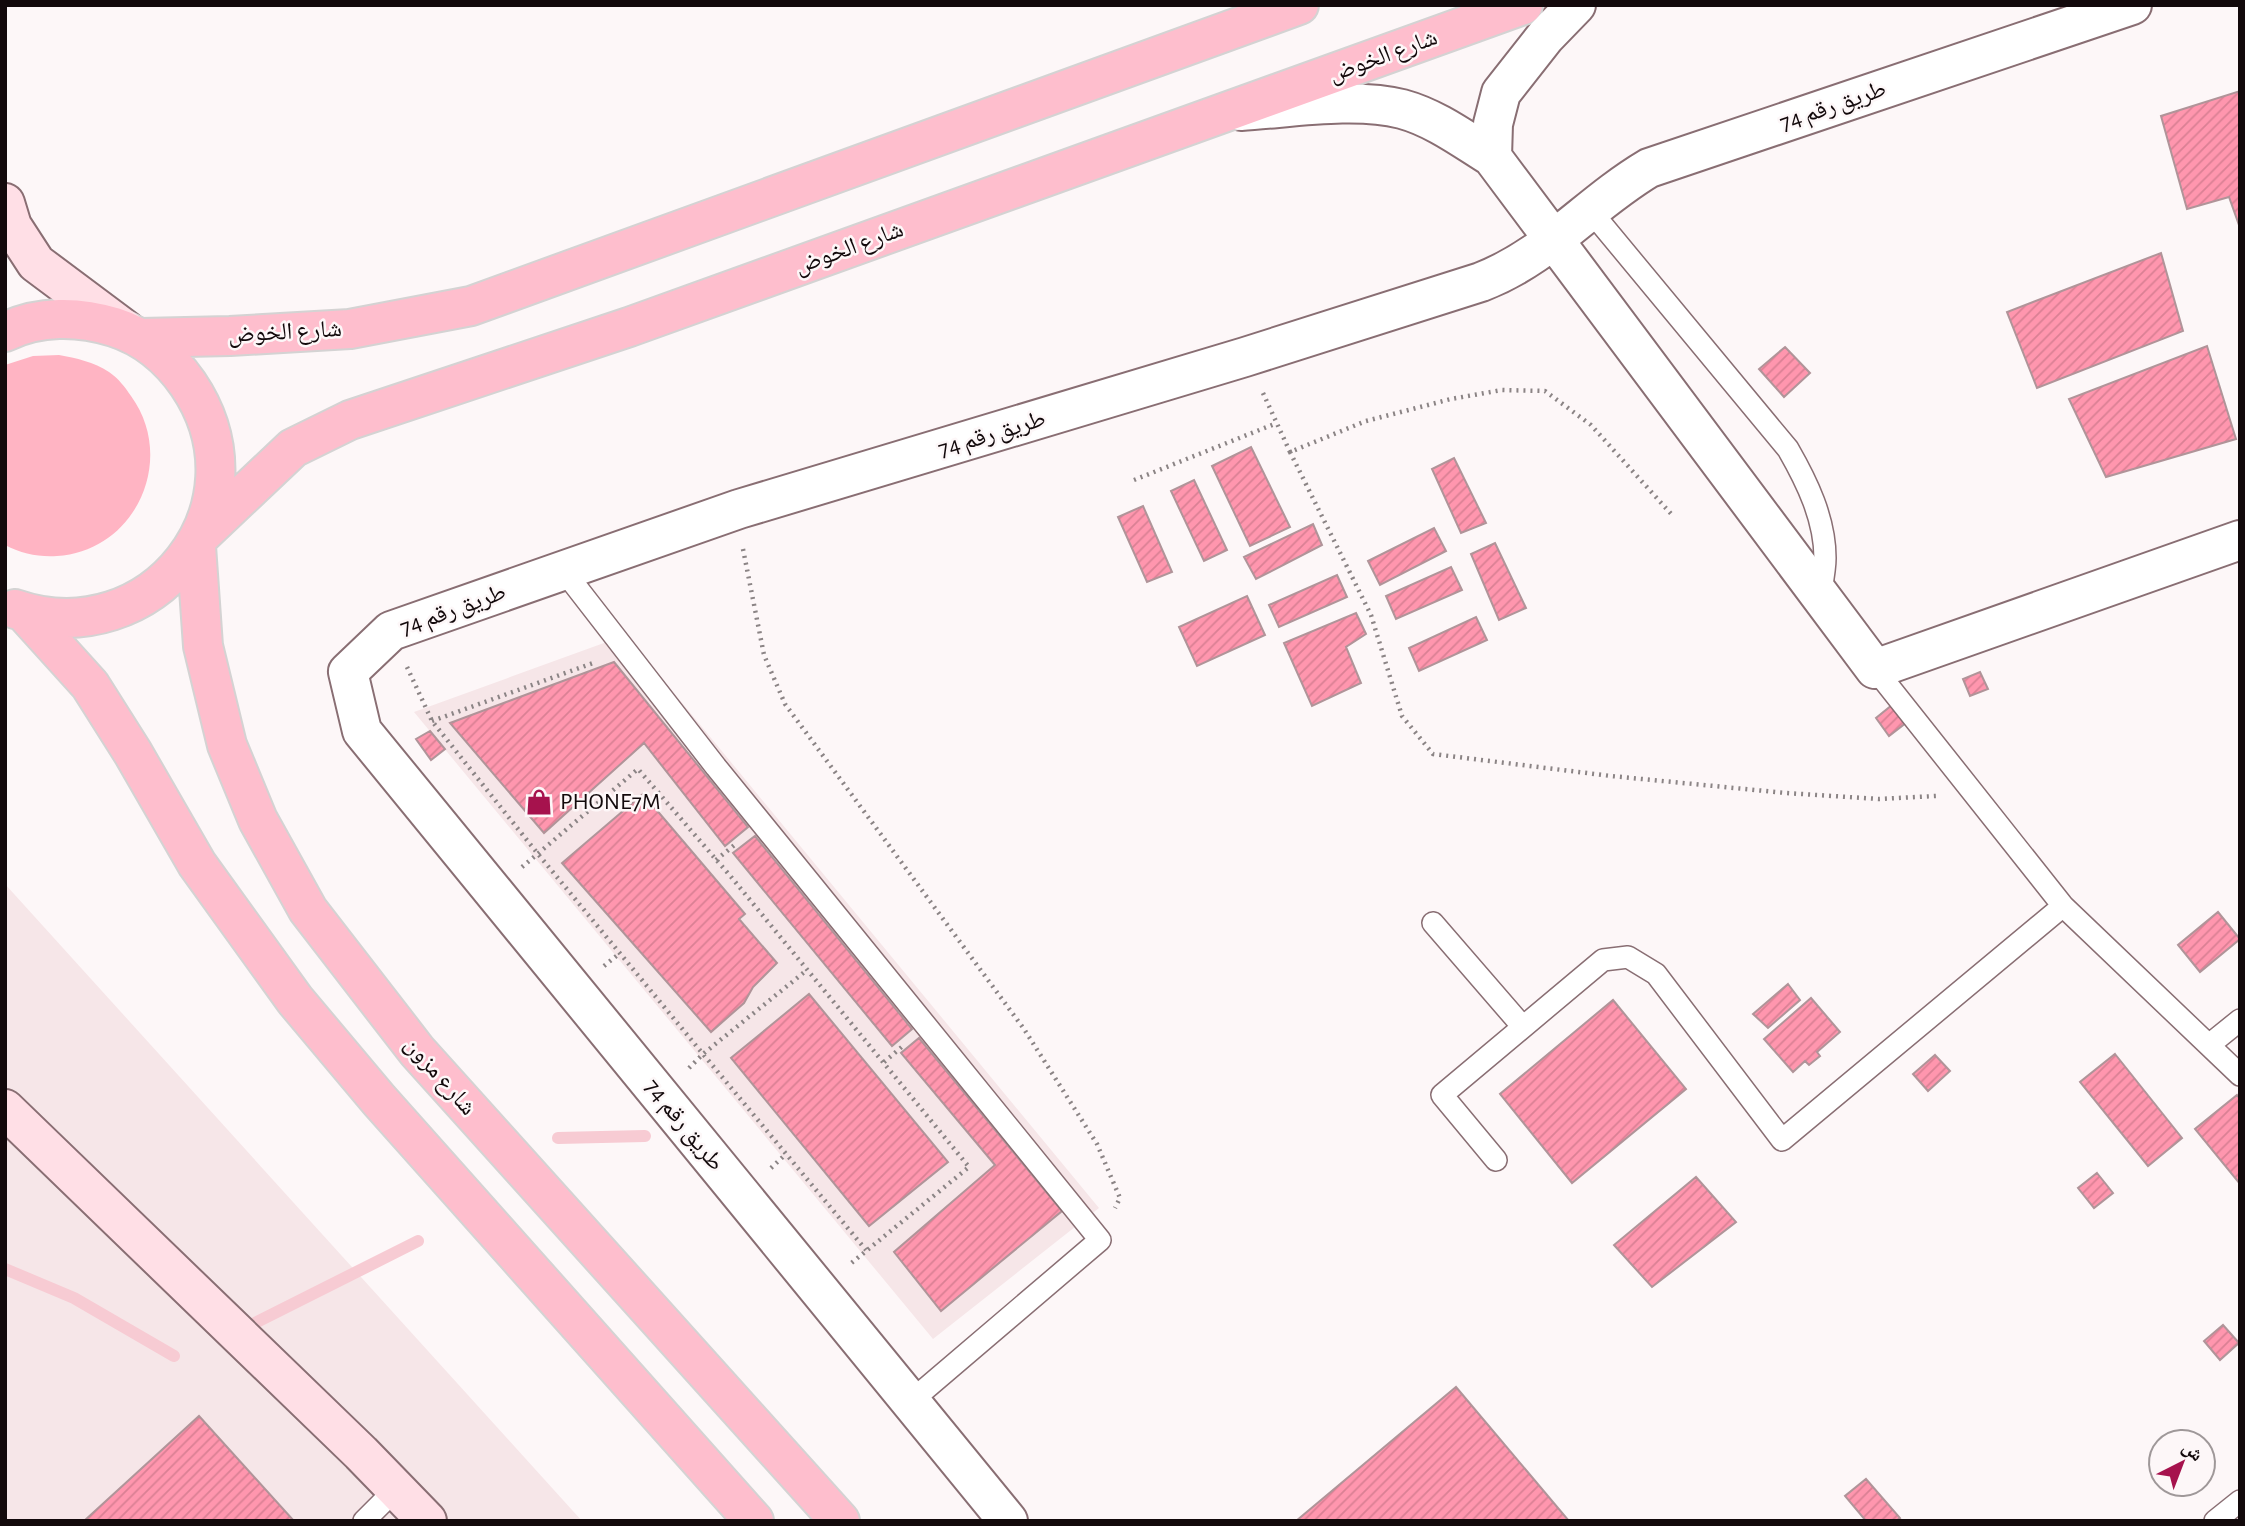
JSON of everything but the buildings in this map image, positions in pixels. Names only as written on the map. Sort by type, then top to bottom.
[{"type":"main road","name":"شارع الخوض","points":[[135,335],[230,336],[350,329],[471,306],[1299,5]]},
{"type":"main road","name":"شارع الخوض","points":[[12,607],[73,619],[121,608],[164,583],[199,540],[293,448],[350,420],[629,327],[1524,5]]},
{"type":"main road","points":[[5,332],[38,321],[69,318],[100,323],[135,335],[176,366],[201,403],[215,446],[215,491],[199,540]]},
{"type":"main road","name":"شارع مزون","points":[[199,540],[203,646],[227,745],[258,820],[308,910],[416,1051],[840,1521]]},
{"type":"main road","points":[[12,607],[90,685],[197,864],[295,1000],[379,1100],[754,1521]]},
{"type":"main road","points":[[704,1465],[726,1521]]},
{"type":"street","points":[[1492,157],[1493,124],[1501,93],[1545,37],[1576,5]]},
{"type":"street","name":"طريق رقم 74","points":[[1007,1521],[362,731],[348,673],[391,631],[739,509],[1245,357],[1480,282],[1519,265],[1553,242],[1588,209],[1620,185],[1649,168],[2132,5]]},
{"type":"street","points":[[1232,111],[1369,104],[1391,107],[1433,121],[1492,157],[1875,669],[2240,540]]},
{"type":"street","points":[[5,203],[12,226],[36,263],[135,335]]},
{"type":"street","points":[[5,1109],[427,1521]]},
{"type":"lane","points":[[1588,209],[1788,449],[1807,482],[1820,522],[1825,558],[1820,596]]},
{"type":"lane","points":[[564,570],[716,767],[1100,1240],[910,1402]]},
{"type":"lane","points":[[1875,669],[2063,906],[2240,1075]]},
{"type":"lane","points":[[1496,1160],[1442,1095],[1603,960],[1628,957],[1656,974],[1782,1140],[2063,906]]},
{"type":"lane","points":[[1433,923],[1523,1027]]},
{"type":"lane","points":[[2209,1045],[2240,1020]]},
{"type":"lane","points":[[364,1521],[396,1489]]},
{"type":"lane","points":[[2215,1521],[2240,1501]]},
{"type":"path","points":[[1245,357],[1371,615],[1402,716],[1433,754],[1624,777],[1879,799],[1939,796],[1963,779]]},
{"type":"path","points":[[1290,452],[1366,421],[1451,399],[1502,390],[1545,391],[1591,425],[1673,516]]},
{"type":"path","points":[[1134,480],[1277,423]]},
{"type":"path","points":[[739,509],[744,561],[764,655],[785,704],[1024,1028],[1097,1144],[1120,1198],[1100,1240]]},
{"type":"path","points":[[391,631],[432,721],[538,854],[866,1250]]},
{"type":"path","points":[[432,721],[626,651]]},
{"type":"path","points":[[494,892],[638,769],[969,1167],[866,1250],[821,1292]]},
{"type":"path","points":[[660,1095],[703,1054],[807,970]]},
{"type":"shaded area","points":[[59,355],[85,361],[103,369],[126,389],[144,421],[150,447],[149,473],[141,498],[127,520],[108,538],[85,550],[43,556],[24,553],[5,545],[5,365],[33,356]]},
{"type":"shaded area","points":[[626,635],[1099,1208],[933,1339],[414,712]]},
{"type":"shaded area","points":[[5,884],[582,1521],[5,1521]]},
{"type":"waterway","points":[[558,1138],[645,1136]]},
{"type":"waterway","points":[[253,1324],[418,1241]]},
{"type":"waterway","points":[[5,1269],[74,1298],[174,1356]]},
{"type":"place","name":"PHONE7M","points":[[539,802]]}]
